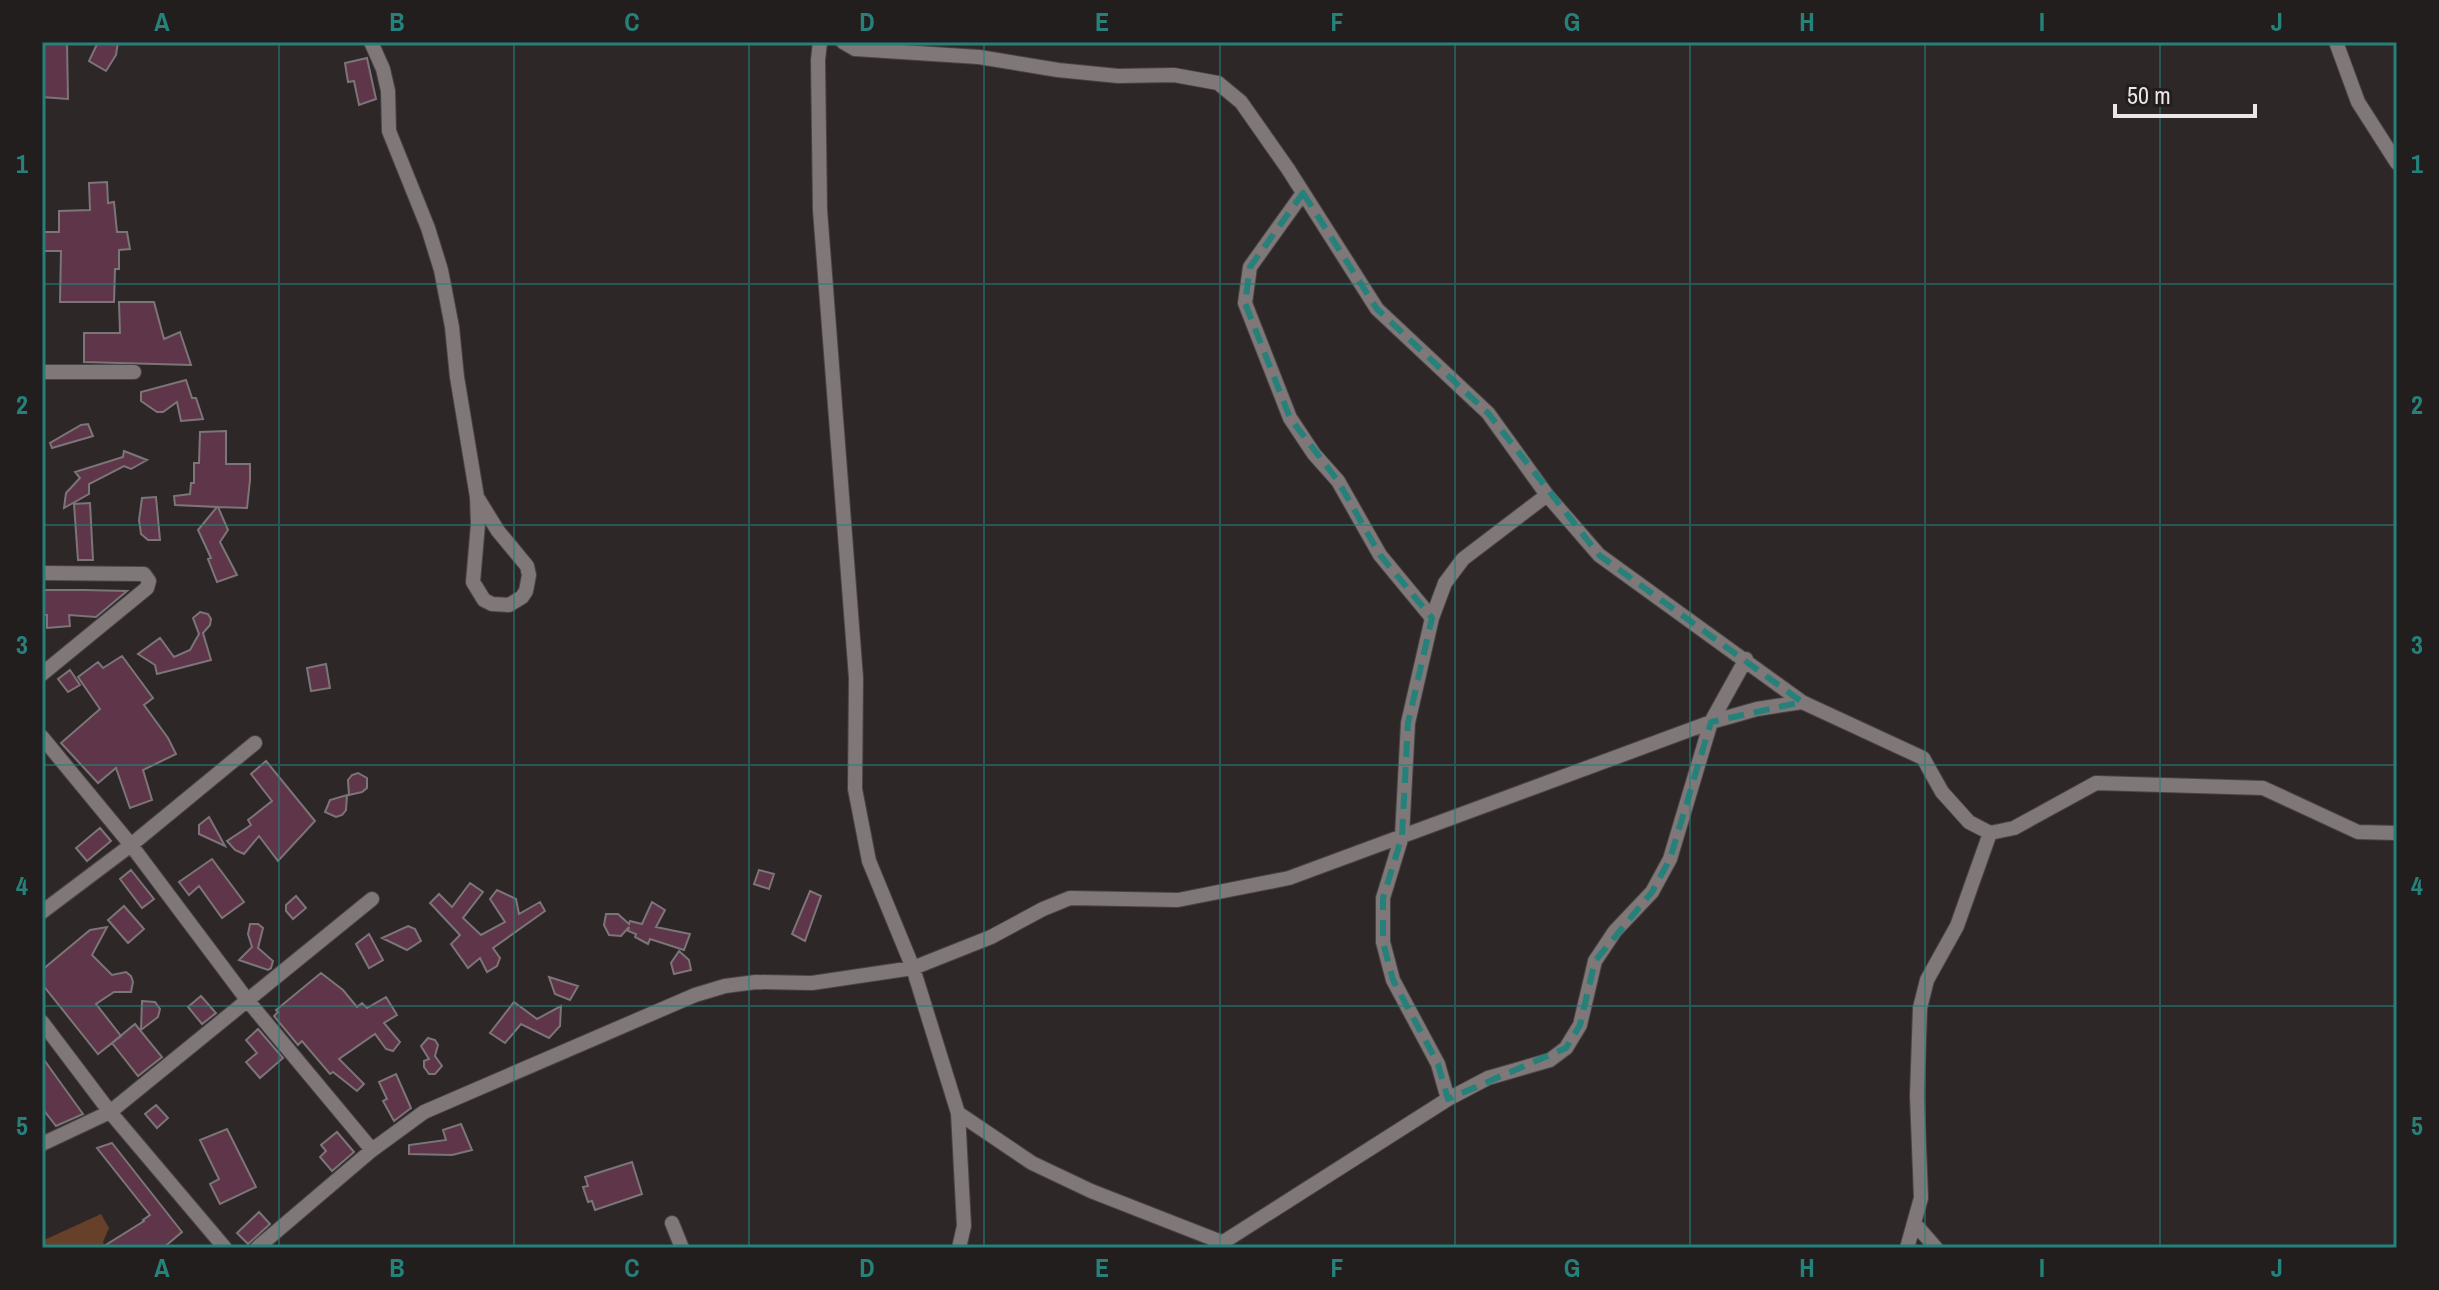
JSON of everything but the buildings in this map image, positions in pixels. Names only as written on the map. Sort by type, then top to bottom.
[{"type":"street","points":[[371,42],[383,69],[388,91],[389,131],[428,228],[441,270],[452,327],[477,497],[475,589],[492,604],[509,605],[526,591],[527,566],[498,531],[477,497]]},
{"type":"street","points":[[820,42],[820,210],[856,678],[855,789],[869,861],[913,968],[958,1113],[964,1226],[959,1248]]},
{"type":"street","points":[[843,42],[855,49],[979,57],[1103,75],[1174,75],[1218,83],[1241,102],[1377,309],[1488,413],[1547,495],[1599,555],[1802,702],[1923,758],[1942,792],[1969,822],[1990,833],[2014,828],[2096,783],[2263,788],[2358,832],[2397,833]]},
{"type":"street","points":[[2336,42],[2340,60],[2358,102],[2397,163]]},
{"type":"street","points":[[1303,193],[1250,267],[1245,303],[1290,418],[1314,454],[1338,481],[1380,555],[1432,618]]},
{"type":"street","points":[[42,372],[134,372]]},
{"type":"street","points":[[1448,1099],[1438,1064],[1393,980],[1383,942],[1383,898],[1402,836],[1408,723],[1432,618],[1445,583],[1463,559],[1547,495]]},
{"type":"street","points":[[42,573],[144,574],[149,581],[147,588],[42,674]]},
{"type":"street","points":[[958,1113],[1032,1163],[1219,1246],[1448,1099],[1488,1078],[1550,1060],[1566,1048],[1580,1025],[1595,961],[1615,931],[1652,892],[1670,859],[1711,722],[1746,659]]},
{"type":"street","points":[[257,1248],[372,1150],[424,1112],[710,990],[756,982],[812,983],[913,968],[991,937],[1070,898],[1178,900],[1289,878],[1711,722],[1757,709],[1802,702]]},
{"type":"street","points":[[42,737],[131,845],[248,1001],[372,1150]]},
{"type":"street","points":[[42,912],[131,845],[255,743]]},
{"type":"street","points":[[1907,1248],[1916,1225],[1921,1198],[1917,1096],[1920,1008],[1927,980],[1957,926],[1990,833]]},
{"type":"street","points":[[42,1144],[110,1112],[372,899]]},
{"type":"street","points":[[42,1022],[110,1112],[225,1248]]},
{"type":"street","points":[[672,1223],[682,1248]]},
{"type":"street","points":[[1916,1225],[1936,1248]]},
{"type":"highlighted area","points":[[1303,193],[1377,309],[1488,413],[1599,555],[1802,702],[1711,722],[1670,859],[1652,892],[1595,961],[1580,1025],[1566,1048],[1448,1099],[1438,1064],[1393,980],[1383,942],[1383,898],[1402,836],[1408,723],[1432,618],[1380,555],[1338,481],[1290,418],[1245,303],[1250,267]]},
{"type":"shaded area","points":[[101,1214],[109,1228],[103,1242],[106,1248],[42,1248],[42,1241]]}]
